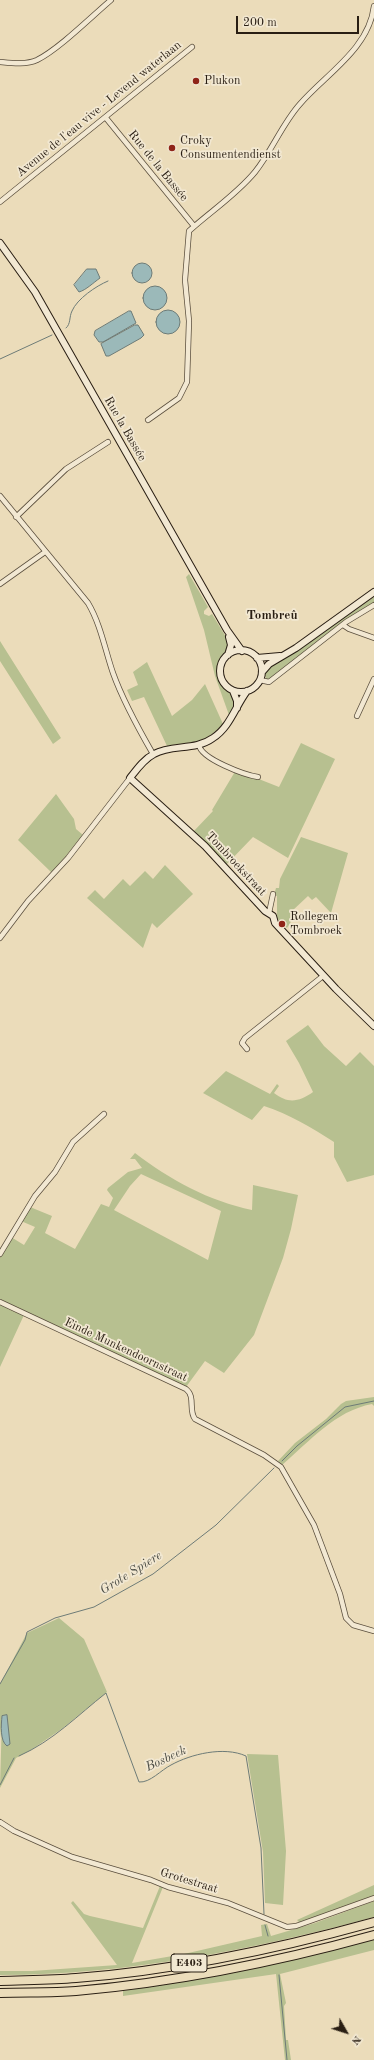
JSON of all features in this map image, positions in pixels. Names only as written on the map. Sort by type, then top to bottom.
[{"type":"highway","name":"E403","points":[[0,1981],[76,1978],[213,1960],[282,1945],[374,1922]]},
{"type":"highway","name":"E403","points":[[0,1993],[75,1991],[144,1983],[237,1967],[374,1935]]},
{"type":"main road","name":"Rue la Bassée","points":[[0,243],[35,292],[227,630],[242,651]]},
{"type":"main road","points":[[130,778],[146,758],[153,754],[166,749],[199,745],[215,737],[237,710],[247,692],[260,680],[262,672],[269,664],[296,648],[374,592]]},
{"type":"main road","name":"Rue la Bassée","points":[[227,630],[231,645],[228,655]]},
{"type":"main road","points":[[247,692],[233,691],[226,686],[220,674],[222,663],[228,655],[242,651],[249,652],[257,658],[262,672]]},
{"type":"main road","points":[[257,658],[281,656]]},
{"type":"main road","points":[[233,691],[237,701],[237,710]]},
{"type":"main road","name":"Tombroekstraat","points":[[130,778],[199,841],[265,911],[269,913],[275,923],[319,970],[339,988],[343,995]]},
{"type":"main road","name":"Tombroekstraat","points":[[319,970],[323,976],[374,1026]]},
{"type":"street","points":[[0,62],[17,63],[36,60],[50,52],[111,0]]},
{"type":"street","points":[[148,420],[179,398],[187,382],[189,321],[185,280],[188,233],[194,226],[227,200],[254,173],[296,109],[338,67],[359,42],[371,20],[374,6]]},
{"type":"street","name":"Avenue de l'eau vive - Levend waterlaan","points":[[0,202],[106,118],[192,47]]},
{"type":"street","name":"Rue de la Bassée","points":[[106,118],[194,226]]},
{"type":"street","points":[[16,517],[66,469],[108,442]]},
{"type":"street","points":[[0,496],[83,596],[95,614],[121,692],[153,754]]},
{"type":"street","points":[[0,584],[45,552]]},
{"type":"street","points":[[260,680],[268,682],[343,625],[374,605]]},
{"type":"street","points":[[343,625],[349,629],[374,638]]},
{"type":"street","points":[[357,716],[374,679]]},
{"type":"street","points":[[199,745],[201,752],[208,758],[258,777]]},
{"type":"street","points":[[0,938],[28,901],[68,858],[130,778]]},
{"type":"street","points":[[269,913],[273,894]]},
{"type":"street","points":[[247,1049],[242,1043],[245,1038],[323,976]]},
{"type":"street","points":[[0,1254],[35,1196],[55,1172],[73,1142],[104,1114]]},
{"type":"street","name":"Einde Munkendoornstraat","points":[[0,1302],[186,1389],[191,1395],[192,1415],[195,1419],[264,1455],[281,1467],[314,1525],[340,1594],[346,1618],[352,1625],[374,1632]]},
{"type":"street","name":"Grotestraat","points":[[0,1822],[14,1831],[72,1857],[151,1880],[168,1887],[228,1903],[288,1927],[296,1926],[374,1898]]},
{"type":"green space","points":[[189,574],[208,607],[204,611],[204,614],[209,616],[212,614],[229,642],[228,650],[218,665],[218,676],[223,686],[232,693],[236,705],[229,715],[215,676],[204,630],[186,577]]},
{"type":"green space","points":[[374,597],[374,603],[355,614],[270,680],[266,679],[265,675],[268,668],[302,648]]},
{"type":"green space","points":[[0,641],[61,738],[53,744],[0,661]]},
{"type":"green space","points":[[147,662],[172,716],[192,700],[205,684],[223,724],[216,731],[203,739],[191,743],[167,746],[144,697],[132,701],[127,690],[138,685],[133,672]]},
{"type":"green space","points":[[301,743],[335,759],[288,858],[253,837],[226,865],[193,832],[213,811],[212,810],[236,770],[279,787]]},
{"type":"green space","points":[[56,794],[74,819],[76,829],[83,835],[52,873],[18,840]]},
{"type":"green space","points":[[301,837],[348,853],[331,913],[316,897],[312,900],[308,896],[291,912],[294,917],[287,928],[277,918],[277,896],[274,895],[276,888],[279,888],[280,879]]},
{"type":"green space","points":[[165,865],[193,894],[157,928],[152,923],[143,948],[87,898],[95,890],[104,899],[123,879],[130,886],[145,871],[153,879]]},
{"type":"green space","points":[[308,1025],[324,1046],[346,1066],[360,1052],[374,1066],[374,1175],[347,1182],[334,1157],[334,1142],[326,1137],[291,1117],[264,1106],[252,1120],[203,1093],[226,1071],[270,1094],[277,1084],[279,1086],[274,1093],[284,1099],[298,1100],[313,1092],[286,1041]]},
{"type":"green space","points":[[135,1153],[176,1181],[190,1188],[220,1201],[252,1210],[253,1185],[298,1195],[283,1258],[254,1335],[224,1373],[205,1361],[186,1387],[0,1300],[0,1257],[11,1237],[24,1245],[35,1227],[21,1221],[30,1207],[52,1216],[45,1233],[75,1249],[101,1204],[109,1207],[113,1198],[107,1190],[108,1188],[128,1172],[142,1168],[135,1159],[130,1159]],"holes":[[[141,1174],[221,1211],[208,1260],[114,1210],[130,1186]]]},
{"type":"green space","points":[[0,1304],[24,1315],[0,1367]]},
{"type":"green space","points":[[374,1397],[374,1406],[372,1404],[346,1413],[324,1428],[282,1465],[278,1461],[295,1443],[326,1419],[341,1404],[346,1401]]},
{"type":"green space","points":[[59,1618],[84,1639],[107,1692],[63,1728],[31,1750],[16,1758],[0,1788],[2,1716],[0,1738],[0,1684],[27,1633]]},
{"type":"green space","points":[[247,1754],[278,1755],[286,1851],[283,1905],[265,1903],[263,1852]]},
{"type":"green space","points":[[374,1885],[374,1896],[304,1922],[300,1923],[297,1920]]},
{"type":"green space","points":[[160,1886],[163,1887],[132,1963],[184,1954],[262,1936],[261,1925],[267,1924],[271,1936],[315,1923],[374,1901],[374,1917],[282,1940],[188,1958],[94,1971],[0,1975],[0,1971],[32,1971],[117,1965],[71,1903],[73,1901],[84,1914],[143,1928]]},
{"type":"green space","points":[[374,1940],[374,1950],[280,1974],[286,2003],[284,2006],[286,2040],[288,2040],[291,2060],[285,2060],[276,1974],[123,1996],[123,1991],[243,1971]]},
{"type":"water","points":[[138,263],[146,263],[152,269],[152,277],[146,283],[138,283],[132,277],[132,269]]},
{"type":"water","points":[[87,269],[96,269],[100,278],[79,292],[74,285]]},
{"type":"water","points":[[155,286],[160,287],[166,293],[166,303],[160,309],[155,310],[150,309],[144,303],[143,298],[144,293],[150,287]]},
{"type":"water","points":[[168,310],[173,311],[179,317],[179,327],[173,333],[168,334],[163,333],[157,327],[156,322],[157,317],[163,311]]},
{"type":"water","points":[[131,311],[136,323],[103,342],[99,342],[94,335],[95,331]]},
{"type":"water","points":[[135,325],[138,325],[144,335],[109,356],[106,356],[101,344]]},
{"type":"water","points":[[7,1715],[10,1744],[7,1746],[3,1741],[1,1729],[2,1716]]},
{"type":"waterway","points":[[66,328],[69,324],[74,306],[98,286],[108,281]]},
{"type":"waterway","points":[[0,359],[52,335]]},
{"type":"waterway","name":"Grote Spiere","points":[[282,1461],[297,1446],[345,1407],[374,1401]]},
{"type":"waterway","name":"Grote Spiere","points":[[0,1684],[25,1640],[27,1632],[55,1618],[94,1607],[153,1574],[216,1525],[274,1468]]},
{"type":"waterway","name":"Bosbeek","points":[[19,1756],[43,1743],[106,1693],[139,1782],[143,1782],[151,1778],[179,1761],[198,1755],[228,1752],[246,1756],[261,1848],[264,1914]]},
{"type":"waterway","name":"Bosbeek","points":[[0,1785],[14,1758]]},
{"type":"waterway","name":"Bosbeek","points":[[265,1925],[268,1936]]},
{"type":"waterway","name":"Bosbeek","points":[[279,1975],[287,2060]]},
{"type":"place","name":"Plukon","points":[[196,81]]},
{"type":"place","name":"Croky Consumentendienst","points":[[172,148]]},
{"type":"place","name":"Rollegem Tombroek","points":[[282,924]]},
{"type":"district","name":"Tombreû","points":[[272,616]]}]
